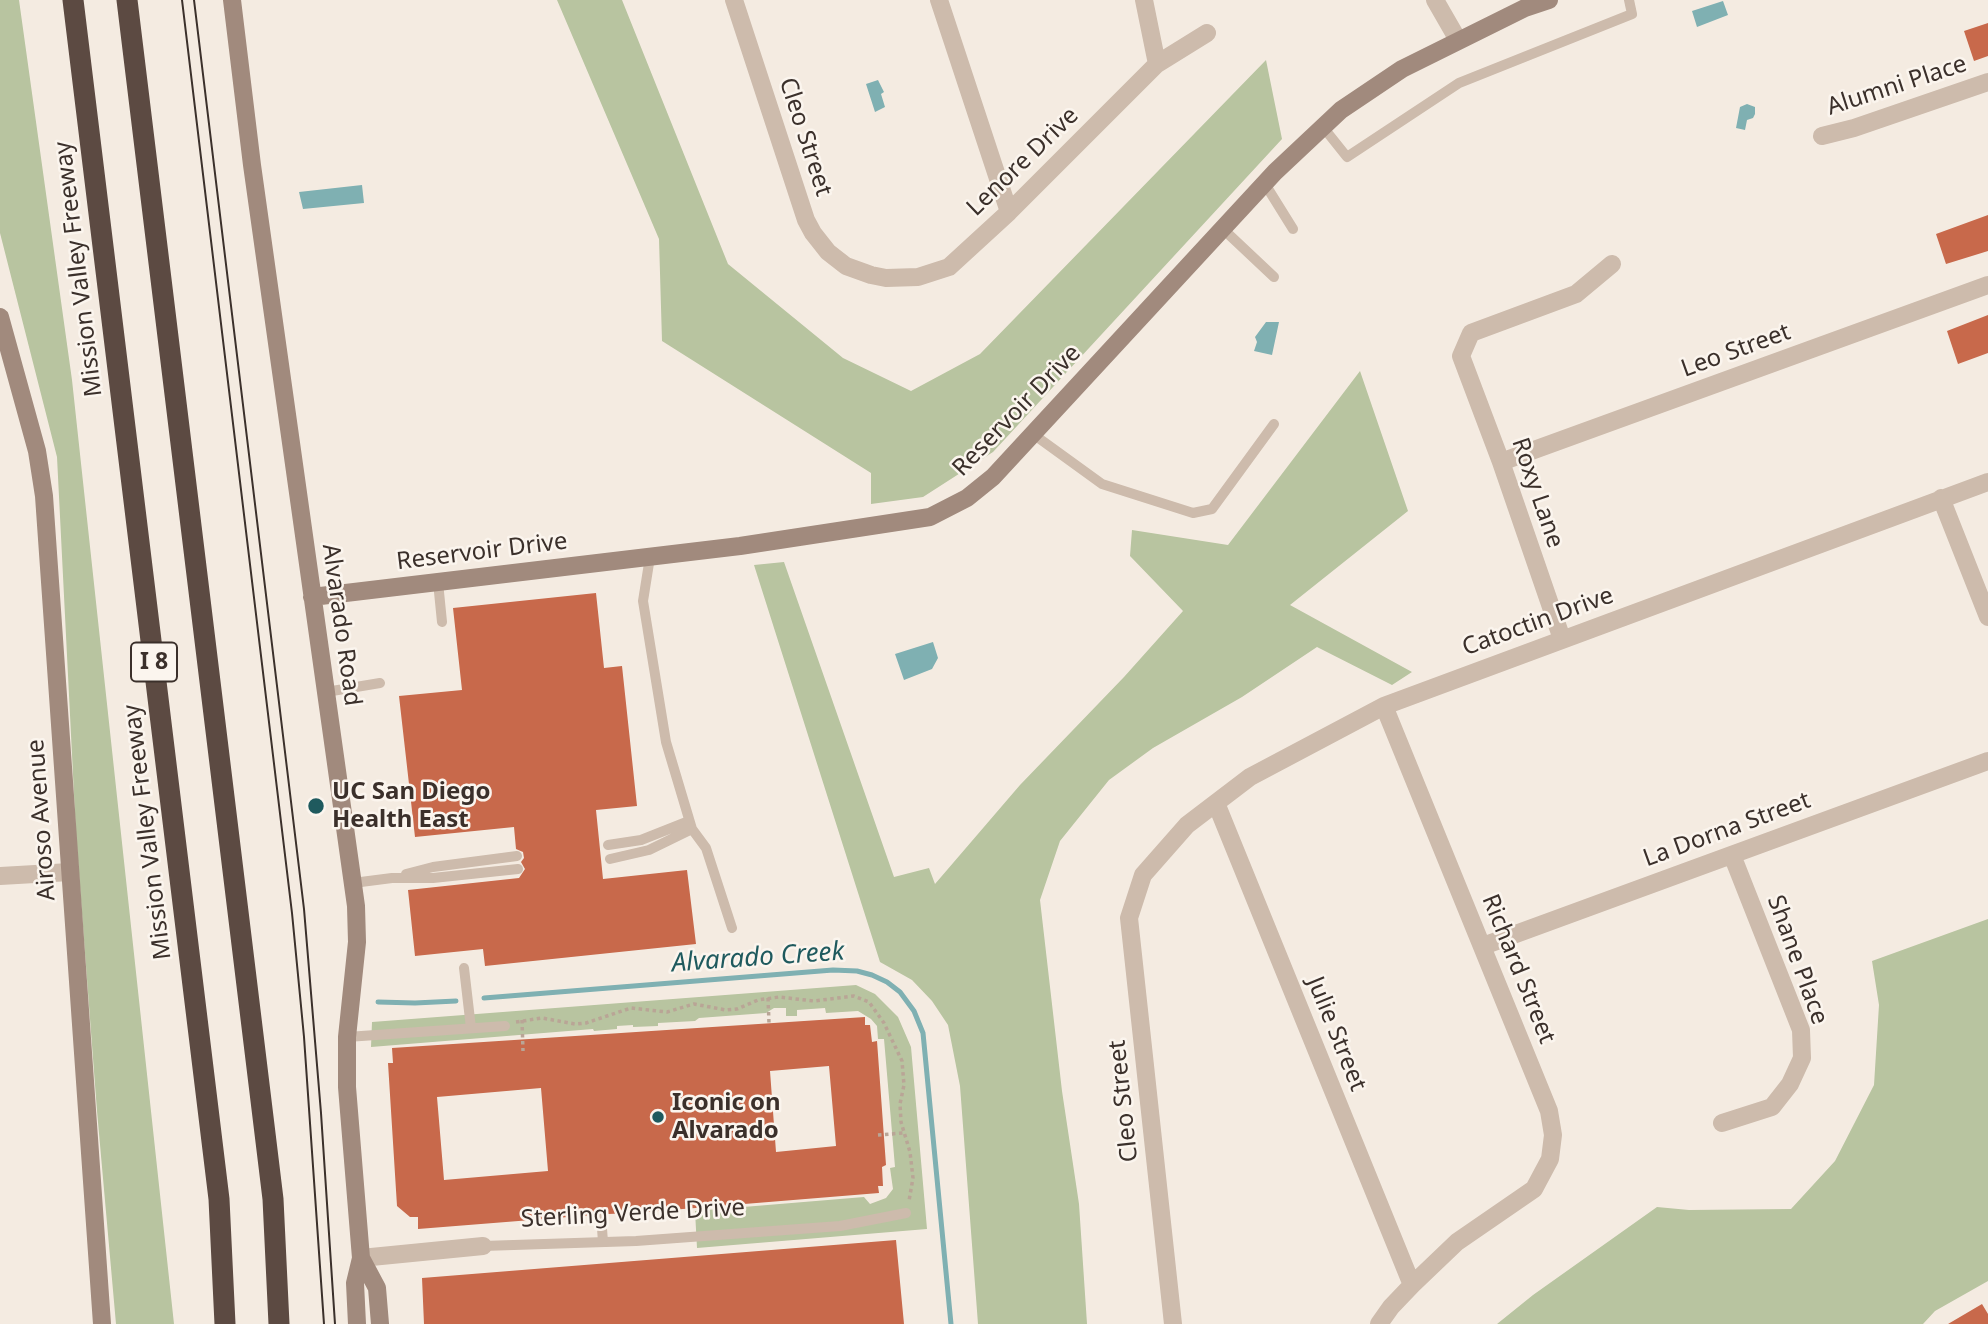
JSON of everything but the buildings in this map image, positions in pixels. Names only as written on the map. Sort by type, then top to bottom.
[{"type":"highway","name":"Mission Valley Freeway","points":[[73,0],[219,1199],[225,1324]]},
{"type":"highway","name":"I 8","points":[[127,0],[271,1185],[279,1324]]},
{"type":"street","name":"Alvarado Road","points":[[232,0],[252,165],[353,883],[357,942],[347,1037],[347,1087],[361,1258],[355,1283],[357,1324]]},
{"type":"street","name":"Cleo Street","points":[[734,0],[807,222],[828,252],[856,271]]},
{"type":"street","points":[[939,0],[1009,212]]},
{"type":"street","points":[[1144,0],[1157,64]]},
{"type":"street","points":[[1436,0],[1458,40]]},
{"type":"street","name":"Reservoir Drive","points":[[312,597],[740,546],[930,517],[974,492],[993,477],[1265,184],[1341,110],[1402,69],[1525,8],[1545,1]]},
{"type":"street","name":"Lenore Drive","points":[[856,271],[902,279],[934,273],[949,267],[1009,212],[1157,64],[1207,33]]},
{"type":"street","name":"Alumni Place","points":[[1822,136],[1854,128],[1988,82]]},
{"type":"street","name":"Roxy Lane","points":[[1562,639],[1461,356],[1471,333],[1576,294],[1612,264]]},
{"type":"street","name":"Leo Street","points":[[1501,462],[1988,285]]},
{"type":"street","name":"Airoso Avenue","points":[[0,317],[37,451],[44,496],[102,1324]]},
{"type":"street","name":"Catoctin Drive","points":[[1143,874],[1187,825],[1250,777],[1384,706],[1988,482]]},
{"type":"street","points":[[1941,498],[1988,617]]},
{"type":"street","name":"Richard Street","points":[[1379,1324],[1391,1307],[1457,1242],[1534,1189],[1550,1159],[1553,1135],[1549,1111],[1384,706]]},
{"type":"street","name":"La Dorna Street","points":[[1483,946],[1988,761]]},
{"type":"street","name":"Julie Street","points":[[1216,803],[1412,1285]]},
{"type":"street","name":"Shane Place","points":[[1722,1123],[1772,1107],[1790,1084],[1802,1058],[1801,1030],[1732,855]]},
{"type":"street","points":[[0,876],[70,872]]},
{"type":"street","name":"Cleo Street","points":[[1143,874],[1129,918],[1173,1324]]},
{"type":"street","name":"Sterling Verde Drive","points":[[361,1258],[483,1246]]},
{"type":"street","name":"Alvarado Road","points":[[361,1258],[377,1287],[380,1324]]},
{"type":"lane","points":[[1323,127],[1347,157],[1459,83],[1632,14],[1629,0]]},
{"type":"lane","points":[[1265,184],[1293,229]]},
{"type":"lane","points":[[1223,229],[1274,277]]},
{"type":"lane","points":[[1033,434],[1102,484],[1193,513],[1212,509],[1274,424]]},
{"type":"lane","points":[[650,556],[643,601],[653,636],[666,742],[691,825],[706,848],[732,928]]},
{"type":"lane","points":[[438,582],[442,622]]},
{"type":"lane","points":[[326,692],[380,683]]},
{"type":"lane","points":[[608,845],[640,841],[691,825]]},
{"type":"lane","points":[[610,859],[649,850],[691,825]]},
{"type":"lane","points":[[392,878],[433,867],[517,856]]},
{"type":"lane","points":[[353,883],[519,869]]},
{"type":"lane","points":[[464,968],[471,1028]]},
{"type":"lane","points":[[347,1037],[505,1026]]},
{"type":"lane","name":"Sterling Verde Drive","points":[[483,1246],[603,1242],[840,1226],[906,1213]]},
{"type":"lane","points":[[601,1215],[603,1242]]},
{"type":"path","points":[[505,1026],[522,1020],[542,1018],[575,1024],[586,1023],[631,1008],[667,1012],[694,1004],[726,1010],[737,1009],[768,998],[790,997],[814,1001],[854,996],[869,1002],[884,1023],[902,1061],[904,1085],[900,1104],[913,1178],[906,1213]]},
{"type":"path","points":[[768,998],[769,1023]]},
{"type":"path","points":[[522,1020],[523,1051]]},
{"type":"path","points":[[878,1135],[903,1133]]},
{"type":"green space","points":[[0,0],[19,0],[72,380],[174,1324],[116,1324],[76,834],[57,457],[0,233]]},
{"type":"green space","points":[[557,0],[622,0],[728,264],[843,358],[911,391],[980,354],[1266,60],[1282,139],[993,452],[923,497],[871,504],[871,473],[662,341],[659,239]]},
{"type":"green space","points":[[1360,371],[1408,511],[1290,605],[1412,672],[1392,685],[1317,647],[1242,697],[1153,748],[1109,780],[1060,841],[1040,900],[1062,1091],[1079,1204],[1087,1324],[978,1324],[960,1086],[948,1025],[932,1001],[912,980],[880,962],[754,565],[784,562],[894,877],[929,868],[935,884],[1020,785],[1183,611],[1130,556],[1132,530],[1228,545]]},
{"type":"green space","points":[[1988,919],[1988,1281],[1935,1311],[1923,1324],[1497,1324],[1533,1295],[1657,1207],[1689,1210],[1791,1209],[1835,1161],[1874,1085],[1879,1005],[1872,961]]},
{"type":"green space","points":[[856,985],[875,994],[898,1017],[911,1047],[927,1229],[697,1248],[695,1211],[864,1197],[870,1204],[886,1198],[893,1189],[890,1168],[895,1167],[884,1039],[878,1039],[877,1026],[858,1011],[826,1013],[825,1008],[797,1010],[797,1016],[786,1016],[786,1008],[774,1008],[766,1013],[699,1018],[695,1021],[658,1023],[658,1026],[617,1026],[617,1029],[594,1031],[371,1047],[372,1022]]},
{"type":"water","points":[[1723,1],[1728,15],[1697,27],[1692,11]]},
{"type":"water","points":[[878,80],[884,92],[881,94],[885,107],[875,112],[866,84]]},
{"type":"water","points":[[1747,104],[1755,107],[1755,114],[1747,120],[1745,130],[1736,128],[1740,107]]},
{"type":"water","points":[[362,185],[364,203],[303,209],[299,192]]},
{"type":"water","points":[[1266,322],[1279,322],[1272,355],[1254,351],[1257,342],[1255,337]]},
{"type":"water","points":[[933,642],[938,658],[932,669],[904,680],[895,654]]},
{"type":"waterway","name":"Alvarado Creek","points":[[484,998],[833,970],[857,971],[887,982],[900,992],[914,1011],[923,1033],[951,1324]]},
{"type":"waterway","name":"Alvarado Creek","points":[[378,1002],[456,1001]]},
{"type":"tram line","points":[[182,0],[292,913],[304,1037],[324,1324]]},
{"type":"tram line","points":[[194,0],[304,909],[335,1324]]},
{"type":"place","name":"UC San Diego Health East","points":[[316,806]]},
{"type":"place","name":"Iconic on Alvarado","points":[[658,1117]]}]
